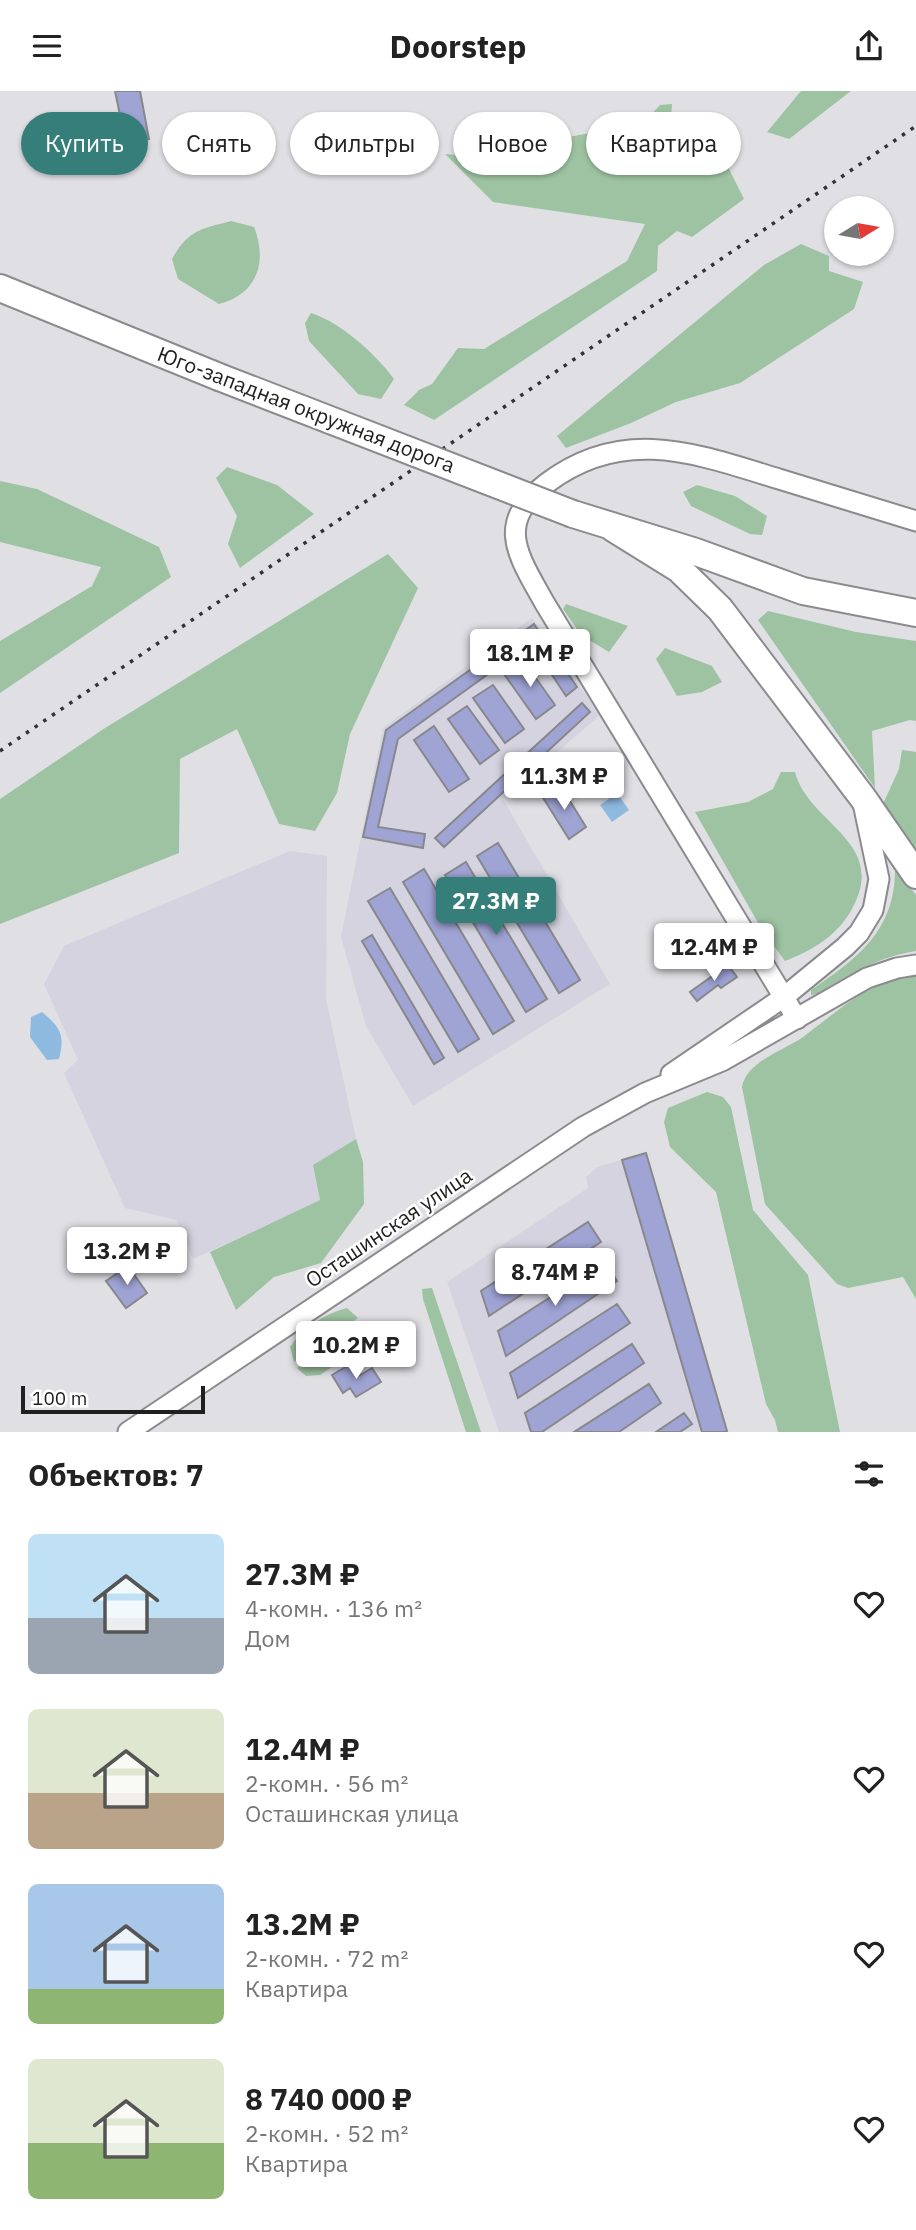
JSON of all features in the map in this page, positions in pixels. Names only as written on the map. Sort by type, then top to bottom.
[{"type":"highway","name":"Юго-западная окружная дорога","points":[[0,288],[219,377],[613,528]]},
{"type":"highway","points":[[613,528],[695,552],[803,591],[916,614]]},
{"type":"highway","points":[[613,528],[679,569],[720,609],[863,798],[916,875]]},
{"type":"street","points":[[797,1019],[544,602],[516,546],[514,532],[520,510],[540,488],[571,468],[628,450],[671,449],[694,453],[916,521]]},
{"type":"street","name":"Осташинская улица","points":[[645,1093],[784,996],[859,933],[873,910],[879,879],[863,798]]},
{"type":"street","name":"Осташинская улица","points":[[128,1432],[583,1127],[645,1093],[722,1061],[867,978],[916,965]]},
{"type":"street","points":[[712,1044],[722,1061]]},
{"type":"shaded area","points":[[532,618],[600,715],[503,799],[610,984],[413,1106],[366,1026],[341,937],[383,728]]},
{"type":"shaded area","points":[[290,851],[327,856],[326,999],[356,1139],[313,1165],[320,1200],[193,1259],[177,1220],[125,1208],[64,1073],[78,1060],[44,984],[64,946]]},
{"type":"shaded area","points":[[646,1153],[727,1431],[499,1432],[447,1282],[588,1188],[586,1177],[597,1167]]},
{"type":"green space","points":[[801,91],[851,91],[789,139],[767,132]]},
{"type":"green space","points":[[672,104],[671,112],[653,112],[660,105]]},
{"type":"green space","points":[[586,134],[586,175],[732,175],[744,199],[692,237],[677,231],[658,246],[657,271],[434,420],[404,405],[419,390],[432,384],[458,348],[484,349],[627,261],[645,224],[493,202],[466,175],[572,175],[572,136]]},
{"type":"green space","points":[[231,221],[254,227],[260,252],[259,264],[256,275],[242,293],[219,304],[178,279],[172,259],[184,242],[196,232]]},
{"type":"green space","points":[[801,244],[824,254],[824,266],[829,266],[829,271],[863,282],[854,309],[740,383],[676,402],[566,448],[557,436],[764,265]]},
{"type":"green space","points":[[311,313],[345,331],[386,369],[394,379],[381,399],[358,394],[309,341],[305,323]]},
{"type":"green space","points":[[227,467],[277,485],[314,514],[240,568],[228,544],[237,516],[216,478]]},
{"type":"green space","points":[[0,481],[37,489],[159,547],[171,577],[0,693],[0,641],[92,586],[101,567],[0,542]]},
{"type":"green space","points":[[697,485],[735,496],[767,516],[762,535],[750,534],[691,506],[683,492]]},
{"type":"green space","points":[[388,554],[418,588],[350,734],[337,793],[315,831],[279,824],[237,729],[180,759],[179,853],[0,924],[0,799],[105,728]]},
{"type":"green space","points":[[566,604],[628,626],[609,652],[581,635],[563,609]]},
{"type":"green space","points":[[768,611],[856,632],[916,641],[916,721],[910,720],[872,731],[875,788],[758,620]]},
{"type":"green space","points":[[665,648],[712,666],[722,682],[702,692],[677,696],[656,659]]},
{"type":"green space","points":[[902,750],[916,752],[916,853],[883,804],[899,769]]},
{"type":"green space","points":[[781,772],[795,772],[803,790],[843,835],[861,866],[861,886],[846,919],[823,941],[785,961],[761,928],[695,812],[748,802],[773,789]]},
{"type":"green space","points":[[895,867],[916,895],[916,951],[877,962],[811,995],[811,990],[858,954],[881,925],[894,889]]},
{"type":"green space","points":[[916,975],[916,1299],[903,1277],[848,1288],[837,1284],[765,1204],[742,1087],[745,1078],[758,1063],[803,1037],[855,998],[884,983]]},
{"type":"green space","points":[[707,1092],[723,1097],[731,1107],[753,1210],[808,1275],[840,1432],[778,1432],[766,1404],[716,1192],[670,1147],[664,1122],[668,1108]]},
{"type":"green space","points":[[356,1139],[363,1162],[364,1204],[321,1263],[274,1277],[236,1310],[210,1252],[320,1200],[313,1165]]},
{"type":"green space","points":[[432,1288],[481,1432],[466,1432],[423,1299],[422,1289]]},
{"type":"green space","points":[[347,1308],[358,1318],[294,1362],[290,1347],[302,1333],[330,1314]]},
{"type":"green space","points":[[361,1323],[367,1333],[366,1344],[320,1375],[306,1376],[297,1368]]},
{"type":"water","points":[[617,793],[629,810],[612,822],[600,805]]},
{"type":"water","points":[[42,1012],[60,1033],[62,1044],[59,1059],[47,1060],[30,1037],[31,1017]]},
{"type":"building","points":[[115,91],[140,91],[144,112],[119,112]]},
{"type":"building","points":[[534,624],[577,687],[566,696],[531,643],[398,739],[378,827],[425,834],[423,848],[363,837],[386,730]]},
{"type":"building","points":[[523,660],[555,705],[536,719],[504,674]]},
{"type":"building","points":[[493,685],[524,729],[505,743],[473,698]]},
{"type":"building","points":[[582,703],[590,712],[444,847],[435,838]]},
{"type":"building","points":[[467,706],[499,750],[480,764],[448,719]]},
{"type":"building","points":[[434,726],[469,779],[449,792],[414,740]]},
{"type":"building","points":[[560,785],[586,827],[569,839],[542,796]]},
{"type":"building","points":[[498,843],[580,980],[559,993],[477,856]]},
{"type":"building","points":[[466,862],[547,999],[526,1012],[445,875]]},
{"type":"building","points":[[424,869],[514,1021],[493,1034],[403,882]]},
{"type":"building","points":[[390,888],[479,1039],[458,1052],[368,901]]},
{"type":"building","points":[[372,935],[444,1058],[434,1064],[362,941]]},
{"type":"building","points":[[728,965],[737,977],[721,988],[718,985],[697,1001],[690,992]]},
{"type":"building","points":[[646,1153],[727,1431],[702,1432],[622,1160]]},
{"type":"building","points":[[588,1222],[601,1242],[489,1316],[481,1291]]},
{"type":"building","points":[[605,1262],[617,1281],[506,1356],[498,1331]]},
{"type":"building","points":[[128,1266],[147,1293],[126,1308],[106,1281]]},
{"type":"building","points":[[617,1304],[630,1323],[518,1398],[510,1373]]},
{"type":"building","points":[[632,1344],[644,1363],[542,1432],[531,1432],[525,1413]]},
{"type":"building","points":[[349,1365],[357,1377],[372,1368],[381,1382],[356,1397],[350,1388],[343,1393],[332,1375]]},
{"type":"building","points":[[649,1384],[661,1403],[619,1432],[574,1432]]},
{"type":"building","points":[[684,1413],[692,1424],[680,1432],[656,1432]]},
{"type":"railway","points":[[0,751],[916,126]]}]
